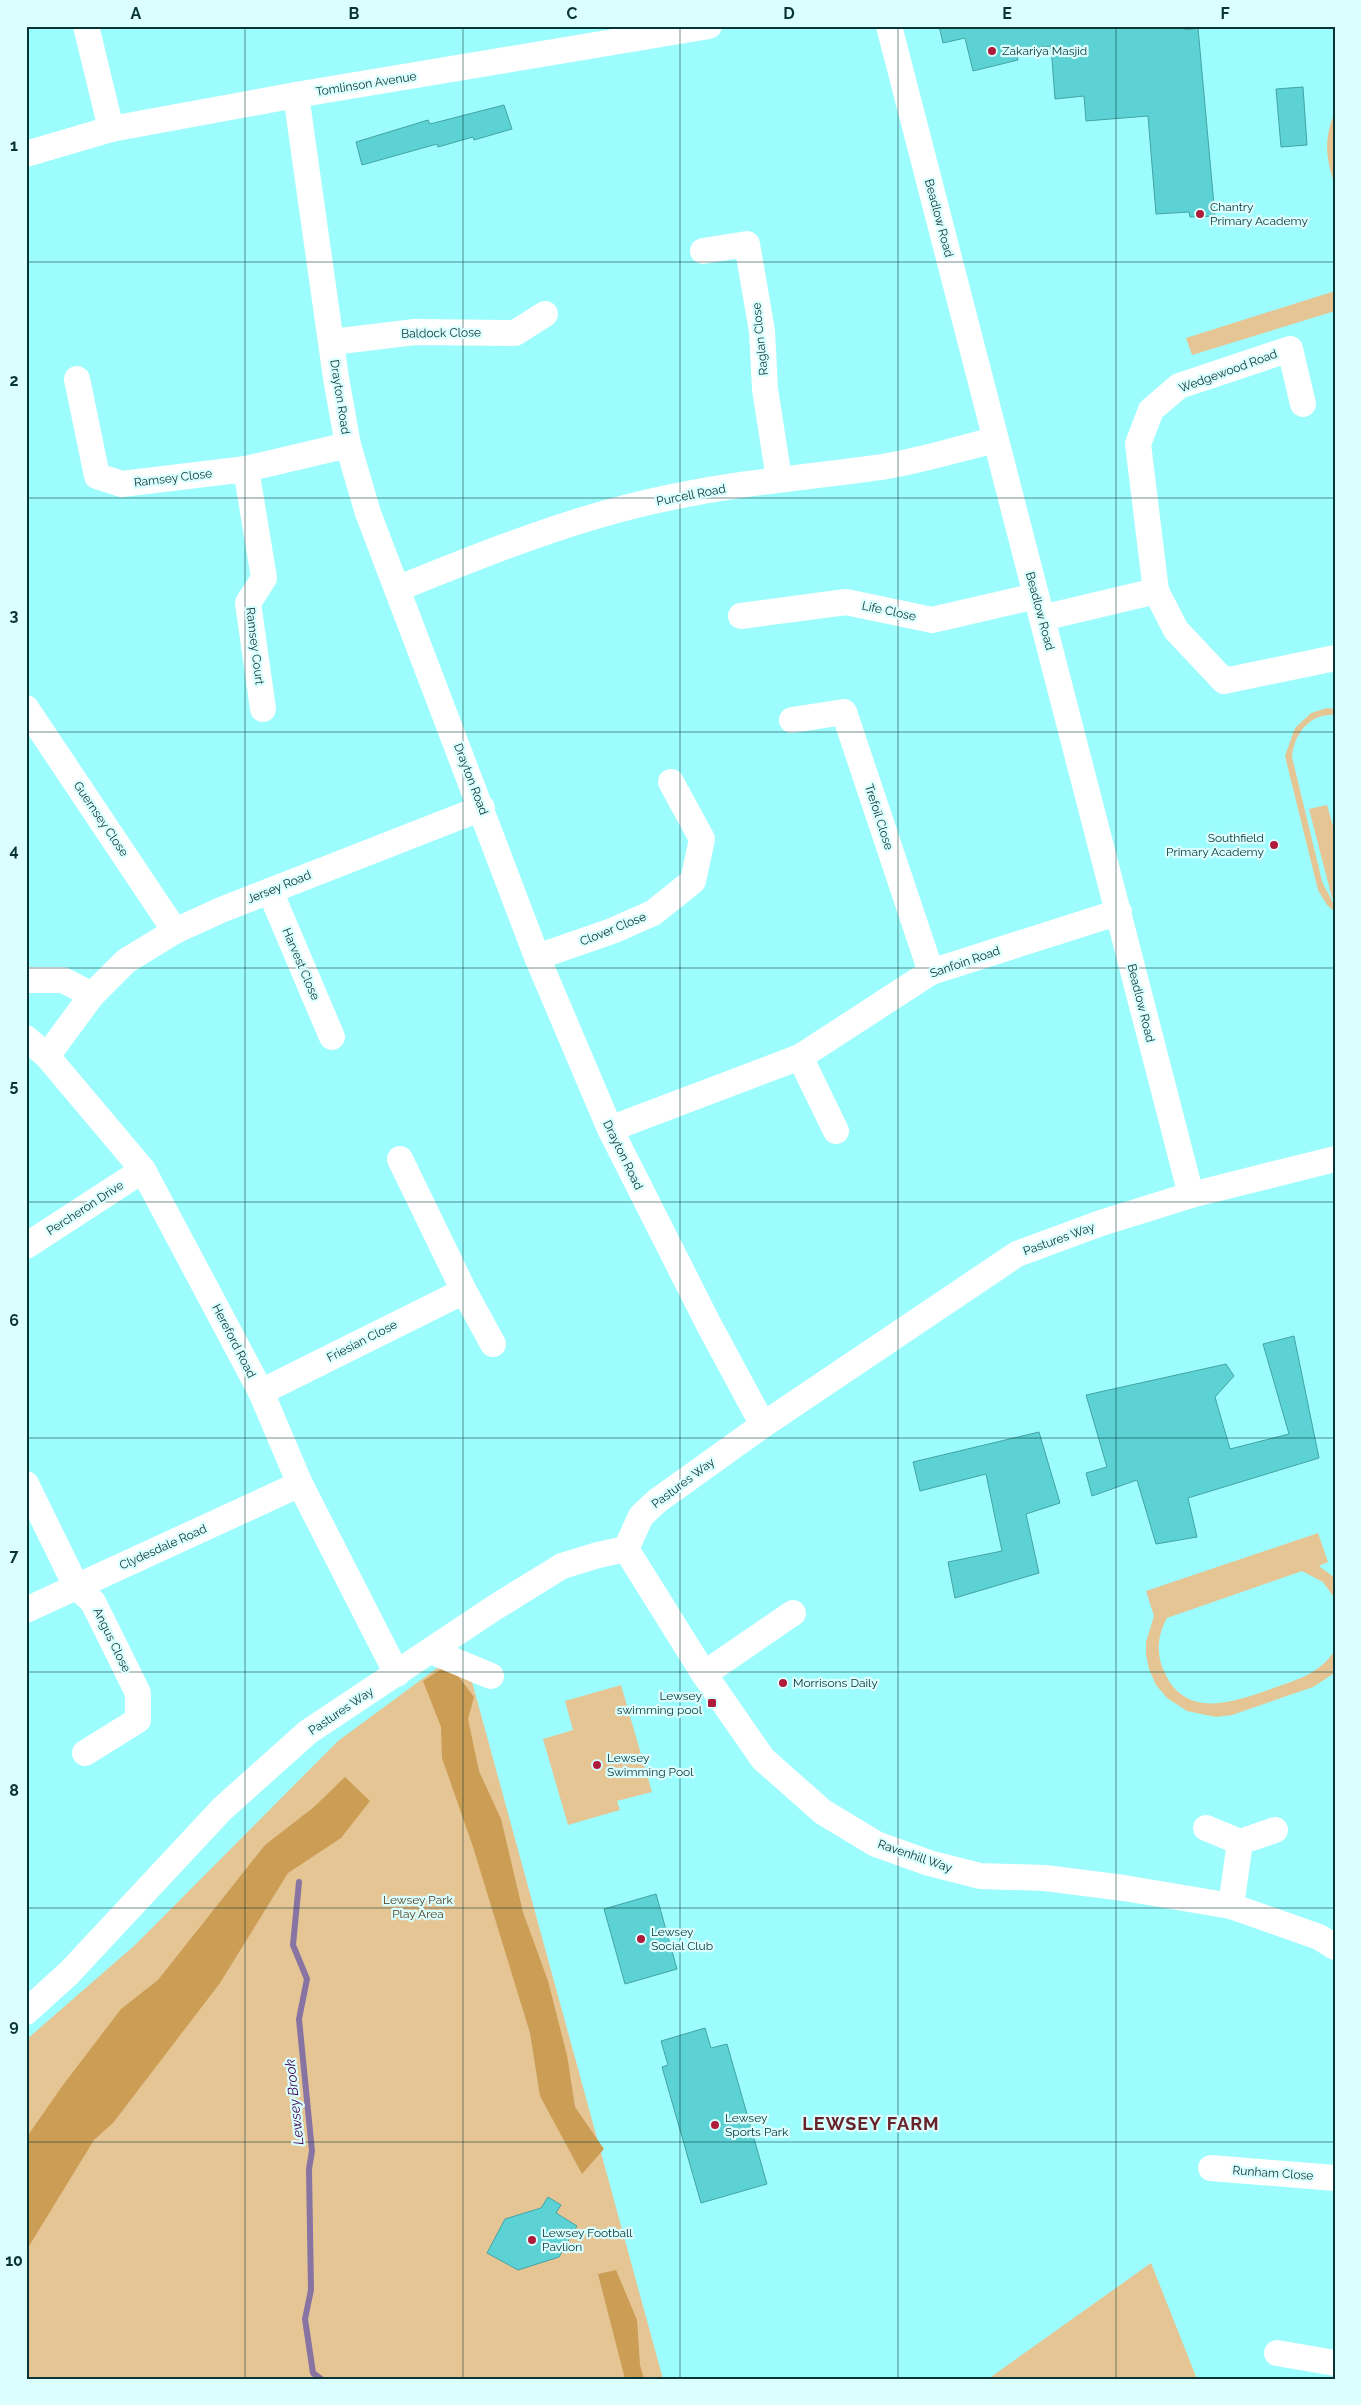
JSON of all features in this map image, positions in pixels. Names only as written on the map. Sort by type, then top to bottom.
[{"type":"street","points":[[86,26],[111,129]]},
{"type":"street","name":"Tomlinson Avenue","points":[[26,154],[111,129],[296,95],[709,26]]},
{"type":"street","name":"Beadlow Road","points":[[890,26],[1191,1195]]},
{"type":"street","name":"Drayton Road","points":[[296,95],[336,378],[348,445],[368,513],[482,808],[537,957],[610,1129],[709,1325],[763,1425]]},
{"type":"street","name":"Raglan Close","points":[[703,251],[747,244],[762,331],[765,389],[780,479]]},
{"type":"street","name":"Baldock Close","points":[[332,342],[415,332],[515,332],[545,314]]},
{"type":"street","name":"Wedgewood Road","points":[[1302,404],[1290,349],[1179,386],[1151,410],[1138,444],[1156,591],[1176,630],[1224,681],[1335,658]]},
{"type":"street","name":"Ramsey Close","points":[[77,378],[97,476],[122,484],[246,469],[348,445]]},
{"type":"street","name":"Purcell Road","points":[[397,590],[494,550],[576,523],[671,497],[780,479],[884,467],[996,440]]},
{"type":"street","name":"Ramsey Court","points":[[246,469],[264,578],[248,603],[263,709]]},
{"type":"street","points":[[1039,607],[1156,591]]},
{"type":"street","name":"Life Close","points":[[741,616],[846,602],[932,620],[1039,607]]},
{"type":"street","name":"Guernsey Close","points":[[26,708],[175,931]]},
{"type":"street","name":"Trefoil Close","points":[[792,720],[844,712],[931,972]]},
{"type":"street","name":"Clover Close","points":[[537,957],[612,931],[653,913],[693,881],[702,839],[671,782]]},
{"type":"street","name":"Jersey Road","points":[[47,1056],[92,995],[126,961],[175,931],[270,891],[482,808]]},
{"type":"street","name":"Harvest Close","points":[[270,891],[332,1037]]},
{"type":"street","name":"Sanfoin Road","points":[[610,1129],[800,1057],[931,972],[1119,912]]},
{"type":"street","points":[[26,980],[63,980],[92,995]]},
{"type":"street","name":"Hereford Road","points":[[26,1038],[47,1056],[143,1170],[261,1392],[300,1484],[396,1674]]},
{"type":"street","points":[[800,1057],[836,1131]]},
{"type":"street","points":[[400,1159],[464,1291],[493,1344]]},
{"type":"street","name":"Pastures Way","points":[[26,2012],[68,1974],[222,1809],[308,1732],[494,1608],[562,1566],[626,1549],[641,1516],[657,1501],[763,1425],[1017,1254],[1101,1223],[1191,1195],[1335,1159]]},
{"type":"street","name":"Percheron Drive","points":[[26,1246],[143,1170]]},
{"type":"street","name":"Friesian Close","points":[[261,1392],[464,1291]]},
{"type":"street","name":"Angus Close","points":[[26,1484],[76,1586],[93,1602],[138,1693],[138,1720],[86,1754]]},
{"type":"street","name":"Clydesdale Road","points":[[26,1610],[300,1484]]},
{"type":"street","name":"Ravenhill Way","points":[[626,1549],[704,1674],[763,1759],[824,1812],[876,1844],[929,1863],[980,1876],[1055,1879],[1124,1888],[1231,1906],[1319,1937],[1335,1947]]},
{"type":"street","points":[[704,1674],[793,1613]]},
{"type":"street","points":[[431,1651],[491,1676]]},
{"type":"street","points":[[1206,1828],[1240,1842],[1275,1830]]},
{"type":"street","points":[[1231,1906],[1240,1842]]},
{"type":"street","name":"Runham Close","points":[[1211,2168],[1335,2178]]},
{"type":"street","points":[[1277,2353],[1335,2363]]},
{"type":"green space","points":[[1335,112],[1335,186],[1328,158],[1327,140]]},
{"type":"green space","points":[[1335,291],[1335,311],[1192,355],[1186,338]]},
{"type":"green space","points":[[1327,708],[1335,709],[1335,715],[1318,717],[1311,721],[1296,740],[1292,757],[1322,881],[1332,900],[1335,912],[1327,905],[1318,890],[1285,756],[1295,728],[1311,713]]},
{"type":"green space","points":[[1327,805],[1335,833],[1335,897],[1332,898],[1309,809]]},
{"type":"green space","points":[[1318,1533],[1328,1562],[1319,1566],[1335,1578],[1335,1599],[1323,1582],[1302,1571],[1167,1618],[1160,1637],[1159,1656],[1163,1669],[1172,1685],[1183,1696],[1196,1702],[1226,1702],[1241,1699],[1298,1679],[1315,1671],[1335,1650],[1335,1671],[1333,1674],[1313,1687],[1232,1715],[1216,1717],[1187,1711],[1167,1698],[1156,1685],[1149,1669],[1146,1655],[1146,1642],[1154,1616],[1146,1591]]},
{"type":"green space","name":"Lewsey Park Play Area","points":[[463,1649],[663,2379],[26,2379],[26,2040],[135,1945],[338,1741]]},
{"type":"green space","name":"Lewsey Swimming Pool","points":[[621,1685],[652,1792],[617,1801],[620,1810],[568,1825],[543,1739],[573,1730],[565,1701]]},
{"type":"green space","points":[[1151,2263],[1197,2379],[988,2379]]},
{"type":"shaded area","points":[[449,1664],[474,1697],[468,1719],[479,1771],[501,1819],[523,1912],[548,1981],[567,2055],[575,2107],[604,2149],[582,2174],[540,2096],[530,2033],[473,1847],[442,1758],[441,1727],[423,1681]]},
{"type":"shaded area","points":[[345,1777],[370,1801],[341,1838],[288,1873],[220,1983],[113,2123],[94,2140],[26,2251],[26,2138],[63,2085],[121,2009],[158,1980],[265,1845],[314,1807]]},
{"type":"shaded area","points":[[616,2270],[637,2320],[640,2365],[644,2379],[625,2379],[598,2274]]},
{"type":"building","points":[[939,26],[1184,26],[1185,30],[1198,28],[1215,216],[1190,217],[1189,212],[1156,214],[1148,116],[1086,121],[1084,96],[1055,99],[1051,46],[1016,50],[1018,60],[973,71],[965,38],[943,43]]},
{"type":"building","points":[[1303,87],[1307,145],[1281,147],[1276,89]]},
{"type":"building","points":[[504,105],[512,129],[474,140],[473,137],[438,147],[437,144],[362,165],[356,142],[428,120],[430,124]]},
{"type":"building","points":[[1294,1336],[1319,1458],[1188,1498],[1197,1537],[1156,1544],[1137,1480],[1092,1496],[1086,1473],[1107,1467],[1086,1395],[1226,1364],[1234,1376],[1215,1397],[1230,1449],[1289,1434],[1263,1344]]},
{"type":"building","points":[[1039,1432],[1060,1503],[1026,1514],[1039,1573],[955,1598],[948,1562],[1002,1551],[986,1474],[920,1491],[913,1462]]},
{"type":"building","name":"Lewsey Social Club","points":[[656,1894],[677,1969],[625,1984],[604,1909]]},
{"type":"building","name":"Lewsey Sports Park","points":[[705,2028],[711,2048],[727,2044],[767,2184],[701,2203],[662,2067],[668,2065],[661,2041]]},
{"type":"building","name":"Lewsey Football Pavlion","points":[[548,2197],[561,2205],[556,2213],[577,2226],[559,2257],[518,2270],[487,2253],[505,2219],[541,2208]]},
{"type":"waterway","name":"Lewsey Brook","points":[[299,1882],[293,1945],[307,1979],[299,2019],[312,2151],[309,2169],[311,2290],[305,2319],[313,2373],[321,2379]]},
{"type":"place","name":"Zakariya Masjid","points":[[992,51]]},
{"type":"place","name":"Chantry Primary Academy","points":[[1200,214]]},
{"type":"place","name":"Southfield Primary Academy","points":[[1274,845]]},
{"type":"place","name":"Morrisons Daily","points":[[783,1683]]},
{"type":"place","name":"Lewsey swimming pool","points":[[712,1703]]},
{"type":"place","name":"Lewsey Swimming Pool","points":[[597,1765]]},
{"type":"place","name":"Lewsey Social Club","points":[[641,1939]]},
{"type":"place","name":"Lewsey Sports Park","points":[[715,2125]]},
{"type":"place","name":"Lewsey Football Pavlion","points":[[532,2240]]},
{"type":"district","name":"LEWSEY FARM","points":[[871,2124]]}]
